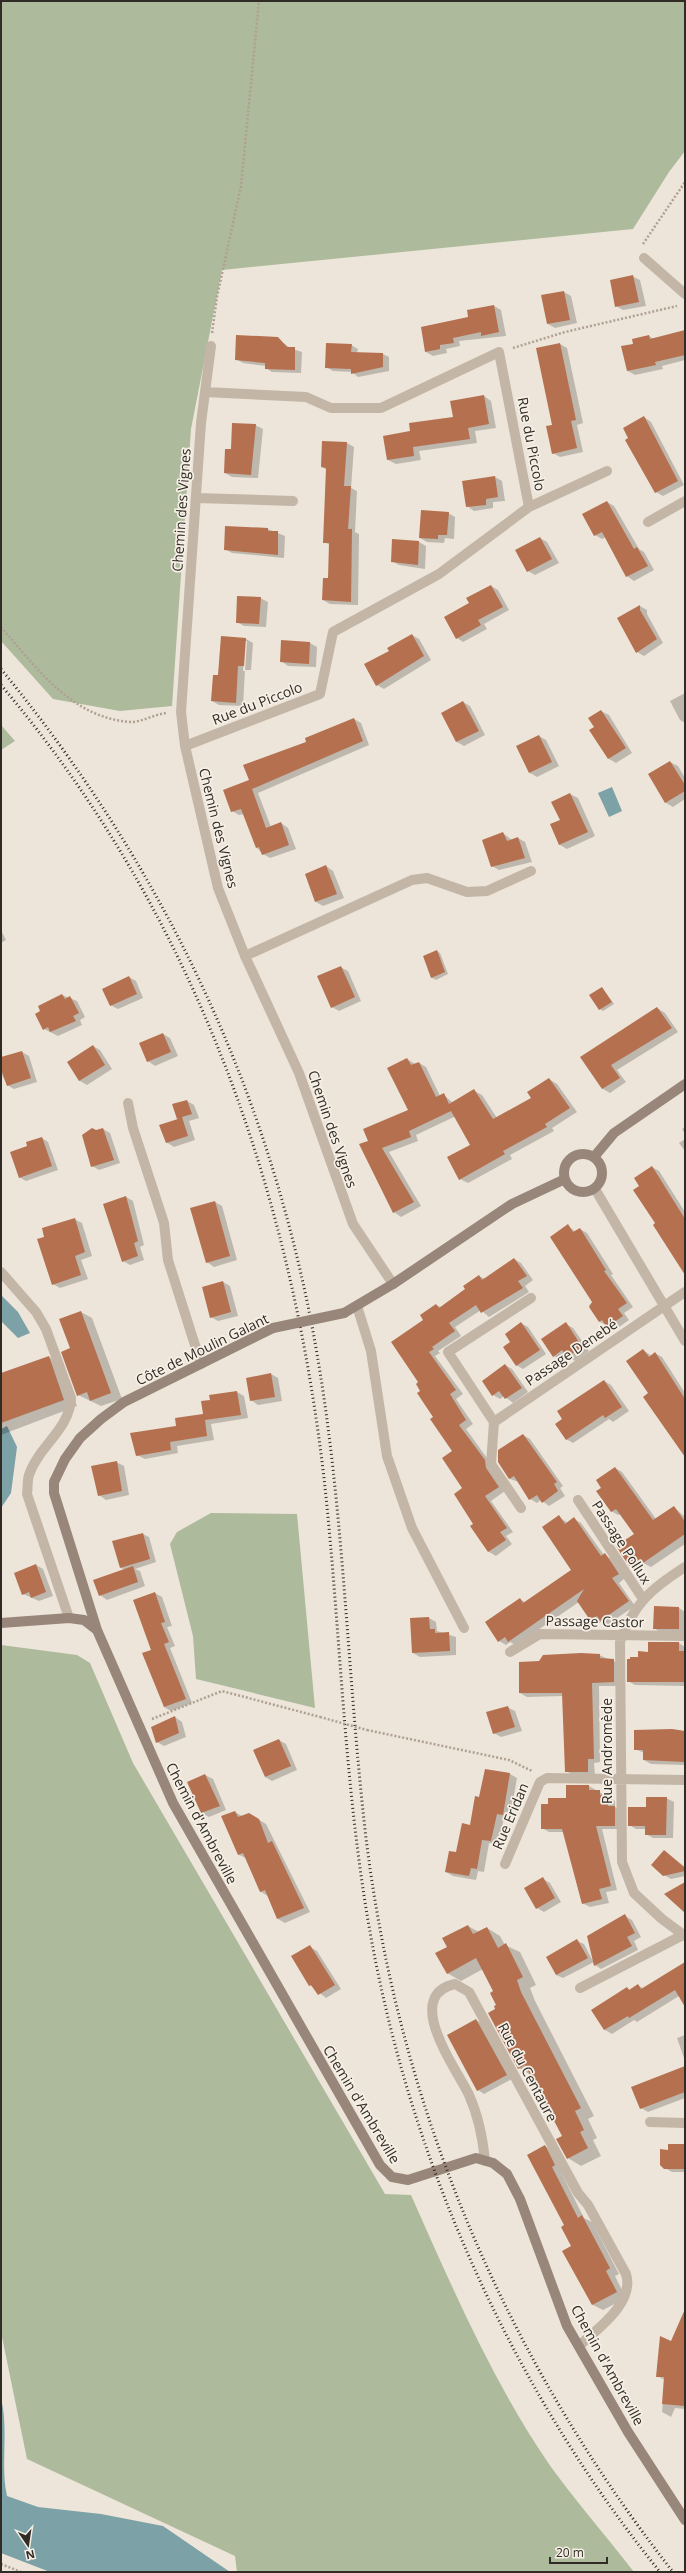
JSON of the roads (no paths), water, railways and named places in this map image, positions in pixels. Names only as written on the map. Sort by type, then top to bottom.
[{"type":"street","points":[[644,258],[685,294]]},
{"type":"street","name":"Chemin des Vignes","points":[[211,346],[205,392],[196,498],[181,712],[185,746],[213,870],[246,956],[299,1073],[353,1224],[393,1284]]},
{"type":"street","name":"Rue du Piccolo","points":[[185,746],[320,694],[333,632],[439,574],[530,507],[500,352],[381,408],[331,408],[306,396],[205,392]]},
{"type":"street","points":[[530,507],[607,471]]},
{"type":"street","points":[[196,498],[293,501]]},
{"type":"street","points":[[648,522],[685,501]]},
{"type":"street","points":[[246,956],[412,880],[427,878],[467,892],[487,891],[532,871]]},
{"type":"street","points":[[594,1157],[614,1133],[685,1084]]},
{"type":"street","points":[[128,1103],[133,1128],[164,1223],[168,1260],[202,1364]]},
{"type":"street","points":[[585,1154],[594,1157],[600,1163],[603,1175],[595,1189],[584,1193],[578,1192],[568,1185],[565,1179],[564,1172],[569,1160],[575,1156],[585,1154]]},
{"type":"street","name":"Côte de Moulin Galant","points":[[97,1630],[82,1580],[56,1504],[54,1482],[65,1458],[80,1438],[101,1419],[124,1402],[273,1328],[344,1312],[357,1306],[393,1284],[512,1204],[565,1179]]},
{"type":"street","points":[[595,1189],[685,1341]]},
{"type":"street","points":[[1,1272],[36,1312],[46,1329],[71,1398],[70,1408],[64,1421],[29,1476],[27,1494],[69,1618]]},
{"type":"street","name":"Passage Denebé","points":[[494,1422],[685,1292]]},
{"type":"street","points":[[521,1508],[491,1464],[494,1422],[448,1352],[531,1298]]},
{"type":"street","points":[[357,1306],[371,1351],[388,1456],[412,1528],[464,1628]]},
{"type":"street","name":"Passage Pollux","points":[[578,1500],[643,1599]]},
{"type":"street","name":"Rue Andromède","points":[[684,1935],[634,1893],[626,1877],[620,1846],[620,1642],[643,1599],[657,1585],[685,1567]]},
{"type":"street","points":[[1,1624],[69,1618],[84,1620],[97,1630]]},
{"type":"street","name":"Chemin d'Ambreville","points":[[97,1630],[137,1725],[173,1803],[382,2169],[396,2179],[408,2180],[476,2158],[493,2163],[507,2174],[514,2186],[548,2279],[579,2346],[628,2432],[685,2520]]},
{"type":"street","name":"Passage Castor","points":[[510,1652],[540,1634],[685,1636]]},
{"type":"street","name":"Rue Eridan","points":[[505,1864],[540,1782],[544,1779],[551,1777],[685,1780]]},
{"type":"street","points":[[580,1988],[684,1935]]},
{"type":"street","name":"Rue du Centaure","points":[[485,2161],[471,2101],[438,2036],[432,2014],[434,1998],[437,1991],[444,1986],[455,1984],[462,1986],[469,1992],[578,2193],[588,2205],[626,2274],[629,2282],[627,2292],[622,2303],[579,2346]]},
{"type":"street","points":[[650,2122],[685,2123]]},
{"type":"water","points":[[612,787],[622,811],[609,817],[598,793]]},
{"type":"water","points":[[1,1295],[18,1312],[30,1333],[18,1338],[1,1321]]},
{"type":"water","points":[[7,1426],[17,1447],[11,1493],[1,1508],[1,1429]]},
{"type":"water","points":[[1,2398],[4,2422],[4,2472],[7,2496],[38,2507],[101,2514],[163,2526],[230,2572],[50,2572],[1,2553]]},
{"type":"railway","points":[[1,669],[54,737],[103,807],[147,879],[187,954],[222,1030],[253,1109],[279,1190],[301,1274],[315,1344],[335,1484],[366,1838],[382,1938],[404,2037],[434,2133],[469,2226],[511,2317],[559,2405],[613,2490],[673,2572]]},
{"type":"railway","points":[[1,685],[69,772],[128,864],[179,959],[222,1057],[257,1159],[286,1263],[308,1369],[324,1478],[346,1738],[360,1868],[370,1932],[383,1996],[403,2074],[427,2150],[456,2226],[489,2300],[526,2372],[567,2441],[612,2508],[660,2572]]}]
